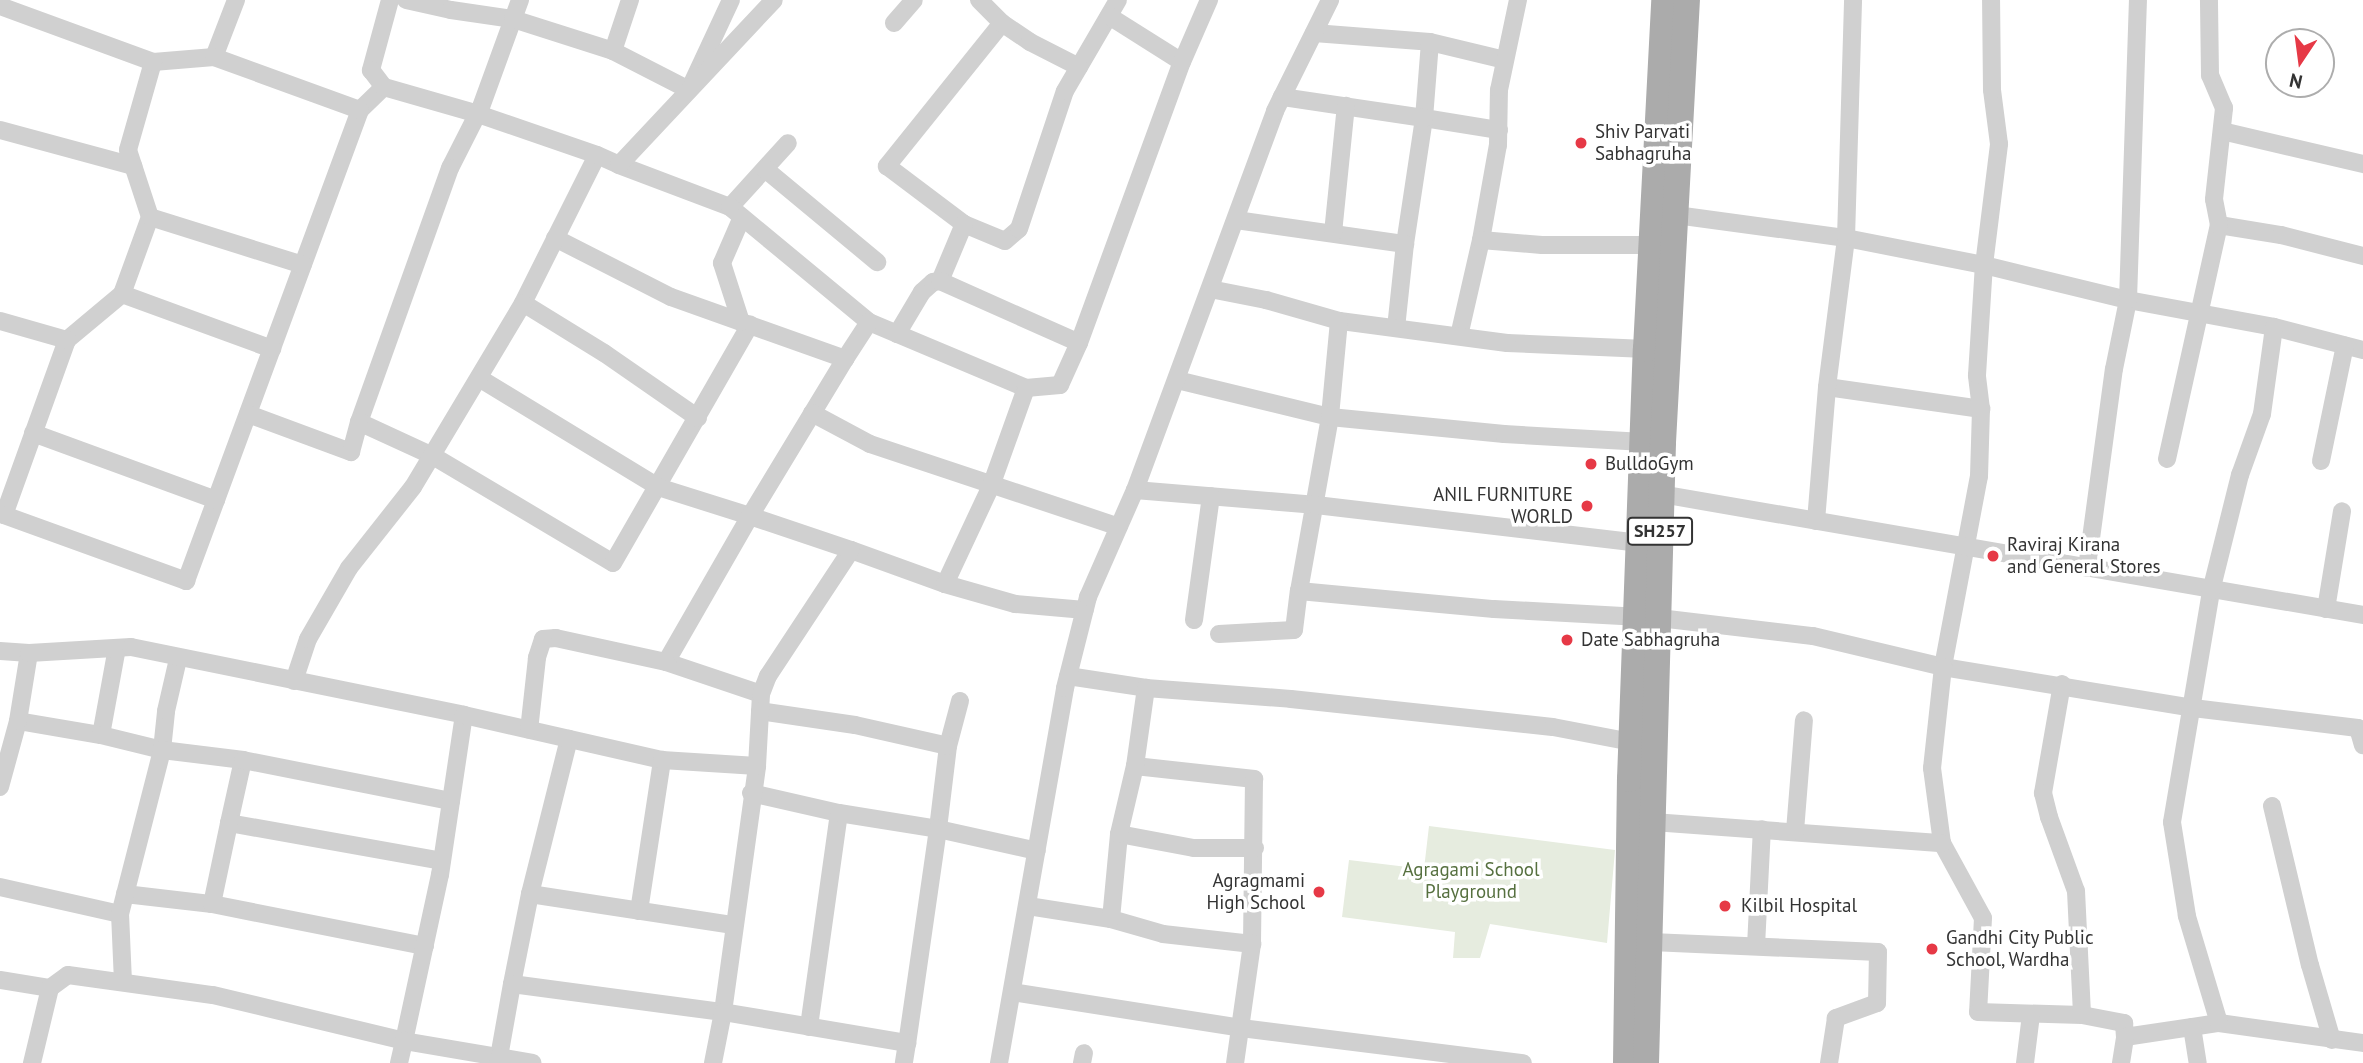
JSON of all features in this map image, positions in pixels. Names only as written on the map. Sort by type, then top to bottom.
[{"type":"main road","name":"SH257","points":[[1626,1063],[1632,742],[1661,494],[1665,245],[1664,0]]},
{"type":"main road","name":"SH257","points":[[1646,1063],[1653,822],[1648,618],[1640,543],[1646,349],[1665,245],[1676,215],[1686,0]]},
{"type":"street","points":[[214,57],[236,0]]},
{"type":"street","points":[[390,0],[371,70],[384,87],[478,114],[597,156],[736,212],[869,322],[1026,388],[1060,385],[1079,344],[1182,62],[1209,0]]},
{"type":"street","points":[[406,0],[513,19],[613,51],[689,90]]},
{"type":"street","points":[[248,414],[351,452],[359,422],[450,168],[478,114],[520,0]]},
{"type":"street","points":[[613,51],[630,0]]},
{"type":"street","points":[[619,165],[774,0]]},
{"type":"street","points":[[894,23],[914,0]]},
{"type":"street","points":[[979,0],[1002,23],[1030,42],[1079,67]]},
{"type":"street","points":[[999,1063],[1068,676],[1085,610],[1135,490],[1282,96],[1330,0]]},
{"type":"street","points":[[1459,336],[1481,240],[1498,131],[1499,90],[1518,0]]},
{"type":"street","points":[[1816,521],[1827,387],[1846,238],[1853,0]]},
{"type":"street","points":[[1991,0],[1992,90],[1999,144],[1984,264],[1977,375],[1981,409],[1979,476],[1943,667],[1932,768],[1942,843],[1983,918],[1978,1012],[2082,1016],[2124,1023],[2121,1063]]},
{"type":"street","points":[[2087,568],[2114,369],[2128,300],[2138,0]]},
{"type":"street","points":[[2167,459],[2197,312],[2219,225],[2214,199],[2224,108],[2210,75],[2209,0]]},
{"type":"street","points":[[689,90],[729,5]]},
{"type":"street","points":[[729,5],[730,46]]},
{"type":"street","points":[[0,6],[153,62],[214,57],[360,110]]},
{"type":"street","points":[[1002,23],[887,166],[964,224],[1004,241],[1019,229],[1065,91],[1113,8],[1182,62]]},
{"type":"street","points":[[1314,33],[1430,42],[1505,60]]},
{"type":"street","points":[[1396,328],[1405,244],[1424,118],[1430,42]]},
{"type":"street","points":[[153,62],[128,150],[150,217],[122,294],[67,340],[2,514],[186,581],[360,110],[384,87]]},
{"type":"street","points":[[1282,96],[1498,131]]},
{"type":"street","points":[[1334,233],[1346,106]]},
{"type":"street","points":[[0,130],[133,166]]},
{"type":"street","points":[[2222,131],[2363,164]]},
{"type":"street","points":[[359,422],[433,456],[613,564],[698,418],[746,323],[722,263],[736,212],[765,169],[788,143]]},
{"type":"street","points":[[294,681],[308,639],[345,576],[413,487],[523,303],[597,156]]},
{"type":"street","points":[[765,169],[877,262]]},
{"type":"street","points":[[1676,215],[1846,238],[1984,264],[2128,300],[2274,327],[2363,350]]},
{"type":"street","points":[[150,217],[303,265]]},
{"type":"street","points":[[1236,220],[1405,244]]},
{"type":"street","points":[[940,281],[964,224]]},
{"type":"street","points":[[2219,225],[2281,235],[2363,256]]},
{"type":"street","points":[[555,238],[671,297],[845,359]]},
{"type":"street","points":[[1481,240],[1542,245],[1665,245]]},
{"type":"street","points":[[897,334],[922,292],[933,282],[940,281],[1079,344]]},
{"type":"street","points":[[1210,289],[1266,300],[1339,321],[1507,342],[1646,349]]},
{"type":"street","points":[[122,294],[272,349]]},
{"type":"street","points":[[523,303],[604,352],[698,418]]},
{"type":"street","points":[[0,321],[67,340]]},
{"type":"street","points":[[1219,634],[1294,630],[1330,416],[1339,321]]},
{"type":"street","points":[[666,662],[750,516],[869,322]]},
{"type":"street","points":[[2219,1023],[2187,916],[2172,822],[2211,591],[2240,475],[2262,414],[2274,327]]},
{"type":"street","points":[[2321,461],[2345,345]]},
{"type":"street","points":[[479,378],[658,487],[851,550],[945,584],[1015,604],[1085,610]]},
{"type":"street","points":[[1177,380],[1330,416],[1504,434],[1644,442]]},
{"type":"street","points":[[1827,387],[1981,409]]},
{"type":"street","points":[[945,584],[991,486],[1026,388]]},
{"type":"street","points":[[812,413],[870,444],[1119,527]]},
{"type":"street","points":[[33,433],[216,500]]},
{"type":"street","points":[[1135,490],[1316,505],[1640,543]]},
{"type":"street","points":[[1661,494],[2211,591],[2363,615]]},
{"type":"street","points":[[1211,496],[1221,516]]},
{"type":"street","points":[[1194,620],[1211,496]]},
{"type":"street","points":[[2326,609],[2342,510]]},
{"type":"street","points":[[713,1063],[723,1012],[732,925],[757,766],[763,692],[851,550]]},
{"type":"street","points":[[1299,591],[1481,608],[1648,618],[1813,636],[1943,667],[2362,734]]},
{"type":"street","points":[[529,730],[537,658],[544,639],[556,638],[666,662],[763,692],[855,725],[948,746]]},
{"type":"street","points":[[0,651],[29,653],[131,647],[178,659],[464,715],[662,760],[757,766]]},
{"type":"street","points":[[102,735],[117,648]]},
{"type":"street","points":[[0,787],[18,721],[29,653]]},
{"type":"street","points":[[123,982],[121,914],[162,750],[166,711],[178,659]]},
{"type":"street","points":[[1068,676],[1146,688],[1291,699],[1539,726],[1632,742]]},
{"type":"street","points":[[2062,684],[2043,793],[2076,891],[2082,1016]]},
{"type":"street","points":[[1111,919],[1119,834],[1135,766],[1146,688]]},
{"type":"street","points":[[904,1063],[948,746],[960,701]]},
{"type":"street","points":[[399,1063],[442,861],[464,715]]},
{"type":"street","points":[[1795,831],[1804,720]]},
{"type":"street","points":[[18,721],[102,735],[162,750],[243,760],[451,801]]},
{"type":"street","points":[[499,1060],[530,894],[569,739]]},
{"type":"street","points":[[212,904],[243,760]]},
{"type":"street","points":[[639,911],[662,760]]},
{"type":"street","points":[[1135,766],[1254,779],[1252,944],[1235,1063]]},
{"type":"street","points":[[751,793],[839,813],[1037,851]]},
{"type":"street","points":[[2272,806],[2310,965],[2332,1040]]},
{"type":"street","points":[[809,1027],[839,813]]},
{"type":"street","points":[[1653,822],[1942,843]]},
{"type":"street","points":[[229,823],[442,861]]},
{"type":"street","points":[[1756,946],[1762,829]]},
{"type":"street","points":[[1119,834],[1194,848],[1255,848]]},
{"type":"street","points":[[0,887],[121,914]]},
{"type":"street","points":[[125,894],[212,904],[425,946]]},
{"type":"street","points":[[530,894],[732,925]]},
{"type":"street","points":[[1028,906],[1111,919],[1163,934],[1252,944]]},
{"type":"street","points":[[1651,943],[1878,952],[1877,1003],[1836,1018],[1829,1063]]},
{"type":"street","points":[[32,1063],[50,988],[68,975],[213,995],[404,1041],[499,1060],[532,1063]]},
{"type":"street","points":[[0,980],[50,988]]},
{"type":"street","points":[[512,984],[723,1012],[907,1043]]},
{"type":"street","points":[[1012,992],[1241,1028],[1523,1063]]},
{"type":"street","points":[[2025,1063],[2031,1015]]},
{"type":"street","points":[[2124,1037],[2219,1023],[2363,1043]]},
{"type":"street","points":[[2192,1027],[2198,1063]]},
{"type":"green space","name":"Agragami School Playground","points":[[1429,826],[1615,850],[1607,943],[1490,924],[1480,958],[1453,958],[1455,932],[1342,917],[1349,860],[1424,869]]},
{"type":"place","name":"Shiv Parvati Sabhagruha","points":[[1581,143]]},
{"type":"place","name":"BulldoGym","points":[[1591,464]]},
{"type":"place","name":"ANIL FURNITURE WORLD","points":[[1587,506]]},
{"type":"place","name":"Raviraj Kirana and General Stores","points":[[1993,556]]},
{"type":"place","name":"Date Sabhagruha","points":[[1567,640]]},
{"type":"place","name":"Agragmami High School","points":[[1319,892]]},
{"type":"place","name":"Kilbil Hospital","points":[[1725,906]]},
{"type":"place","name":"Gandhi City Public School, Wardha","points":[[1932,949]]}]
